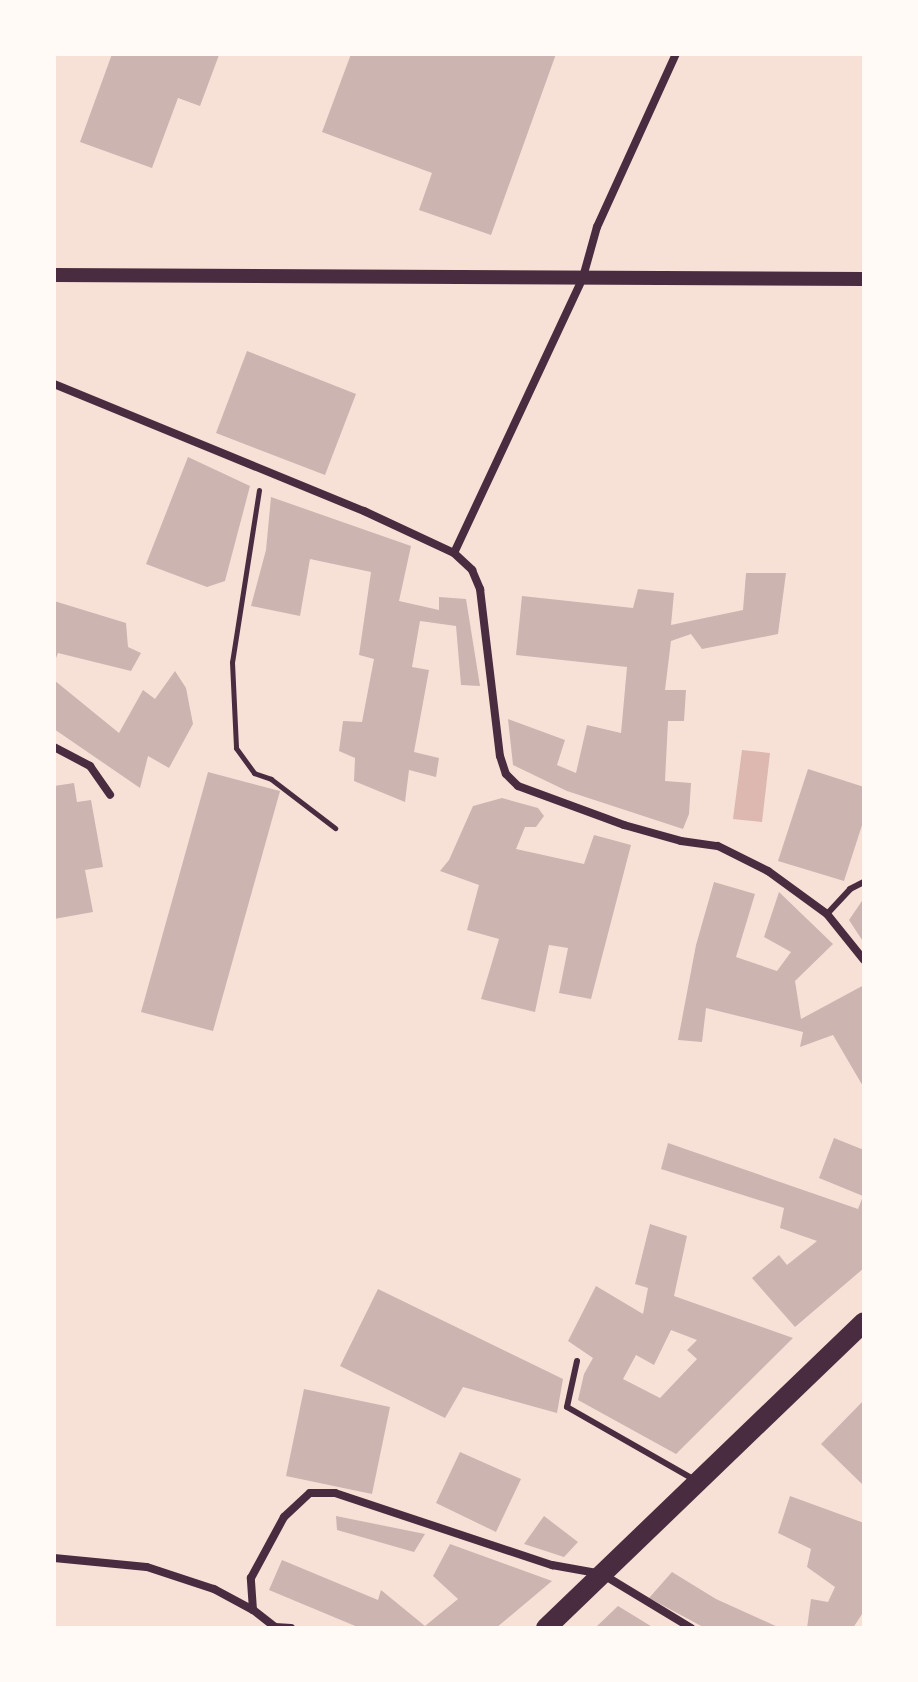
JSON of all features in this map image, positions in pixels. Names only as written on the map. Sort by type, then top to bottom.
[{"type":"main road","points":[[546,1628],[864,1322]]},
{"type":"street","points":[[454,553],[583,277],[597,227],[676,54]]},
{"type":"street","points":[[54,275],[864,279]]},
{"type":"street","points":[[54,384],[389,521],[454,553],[472,570],[480,589],[500,756],[506,774],[518,786],[624,825],[681,841],[718,846],[768,871],[827,914],[864,960]]},
{"type":"street","points":[[54,747],[90,766],[110,795]]},
{"type":"street","points":[[253,1610],[251,1578],[284,1517],[310,1493],[335,1493],[552,1565],[602,1574],[691,1628]]},
{"type":"street","points":[[54,1558],[147,1567],[214,1589],[253,1610],[275,1627],[291,1628]]},
{"type":"lane","points":[[827,914],[850,889],[864,882]]},
{"type":"lane","points":[[577,1361],[567,1407],[698,1482]]},
{"type":"path","points":[[262,469],[232,662],[236,748],[254,773],[271,779],[335,828]]},
{"type":"shaded area","points":[[742,750],[770,753],[762,822],[733,819]]},
{"type":"building","points":[[112,54],[219,55],[200,106],[178,98],[152,168],[80,142]]},
{"type":"building","points":[[351,54],[556,54],[491,235],[419,210],[432,173],[322,132]]},
{"type":"building","points":[[247,351],[356,394],[325,475],[216,433]]},
{"type":"building","points":[[188,457],[250,486],[225,581],[207,587],[146,564]]},
{"type":"building","points":[[271,497],[411,546],[399,601],[439,610],[439,597],[466,599],[480,686],[461,685],[456,626],[420,621],[412,667],[429,670],[414,752],[439,758],[436,777],[409,770],[405,802],[354,781],[355,758],[339,751],[343,721],[362,722],[374,659],[359,655],[371,572],[310,559],[300,616],[251,606],[266,550]]},
{"type":"building","points":[[746,573],[786,573],[778,634],[702,649],[691,634],[671,641],[665,690],[686,690],[684,721],[668,721],[665,781],[691,783],[689,814],[683,829],[567,791],[513,765],[508,719],[565,740],[557,765],[576,773],[587,725],[621,733],[627,667],[516,655],[522,596],[633,608],[638,589],[674,593],[671,625],[743,610]]},
{"type":"building","points":[[54,601],[126,623],[128,647],[141,653],[131,671],[58,653],[54,663]]},
{"type":"building","points":[[175,671],[186,688],[193,724],[169,768],[148,756],[140,788],[54,729],[54,680],[119,733],[143,690],[155,699]]},
{"type":"building","points":[[808,769],[864,787],[864,819],[844,881],[778,861]]},
{"type":"building","points":[[208,772],[280,791],[213,1031],[141,1012]]},
{"type":"building","points":[[74,783],[77,802],[91,800],[103,867],[85,870],[93,912],[54,919],[54,786]]},
{"type":"building","points":[[502,798],[538,808],[544,816],[536,827],[525,827],[516,849],[584,864],[594,835],[631,845],[591,999],[559,993],[568,948],[549,945],[535,1012],[481,999],[499,939],[467,930],[479,885],[440,871],[449,860],[473,806]]},
{"type":"building","points":[[714,882],[755,894],[736,957],[777,971],[791,952],[764,937],[779,892],[833,944],[795,981],[801,1019],[864,985],[864,1088],[833,1035],[800,1047],[803,1032],[706,1008],[702,1042],[678,1040],[696,945]]},
{"type":"building","points":[[864,898],[864,943],[849,920]]},
{"type":"building","points":[[834,1138],[864,1150],[864,1268],[795,1327],[752,1278],[779,1255],[787,1265],[817,1241],[780,1228],[784,1208],[661,1169],[668,1143],[858,1209],[863,1196],[819,1178]]},
{"type":"building","points":[[650,1224],[687,1236],[674,1296],[793,1338],[676,1454],[578,1400],[584,1374],[593,1358],[568,1341],[596,1286],[643,1314],[648,1288],[635,1284]],"holes":[[[671,1330],[697,1340],[687,1350],[697,1359],[660,1398],[623,1379],[636,1355],[654,1365]]]},
{"type":"building","points":[[378,1289],[563,1379],[557,1413],[463,1387],[445,1418],[340,1366]]},
{"type":"building","points":[[304,1389],[390,1407],[372,1494],[286,1476]]},
{"type":"building","points":[[864,1400],[864,1486],[821,1444]]},
{"type":"building","points":[[460,1452],[521,1479],[496,1532],[436,1503]]},
{"type":"building","points":[[790,1496],[864,1523],[864,1611],[853,1628],[807,1628],[811,1599],[828,1602],[835,1587],[807,1567],[811,1549],[778,1533]]},
{"type":"building","points":[[336,1516],[425,1534],[414,1552],[337,1530]]},
{"type":"building","points":[[544,1516],[578,1542],[564,1557],[524,1544]]},
{"type":"building","points":[[450,1544],[552,1581],[496,1628],[360,1628],[269,1590],[282,1560],[378,1600],[381,1590],[425,1626],[458,1599],[433,1576]]},
{"type":"building","points":[[672,1572],[716,1599],[780,1628],[705,1628],[649,1598]]},
{"type":"building","points":[[618,1606],[654,1628],[595,1628]]}]
